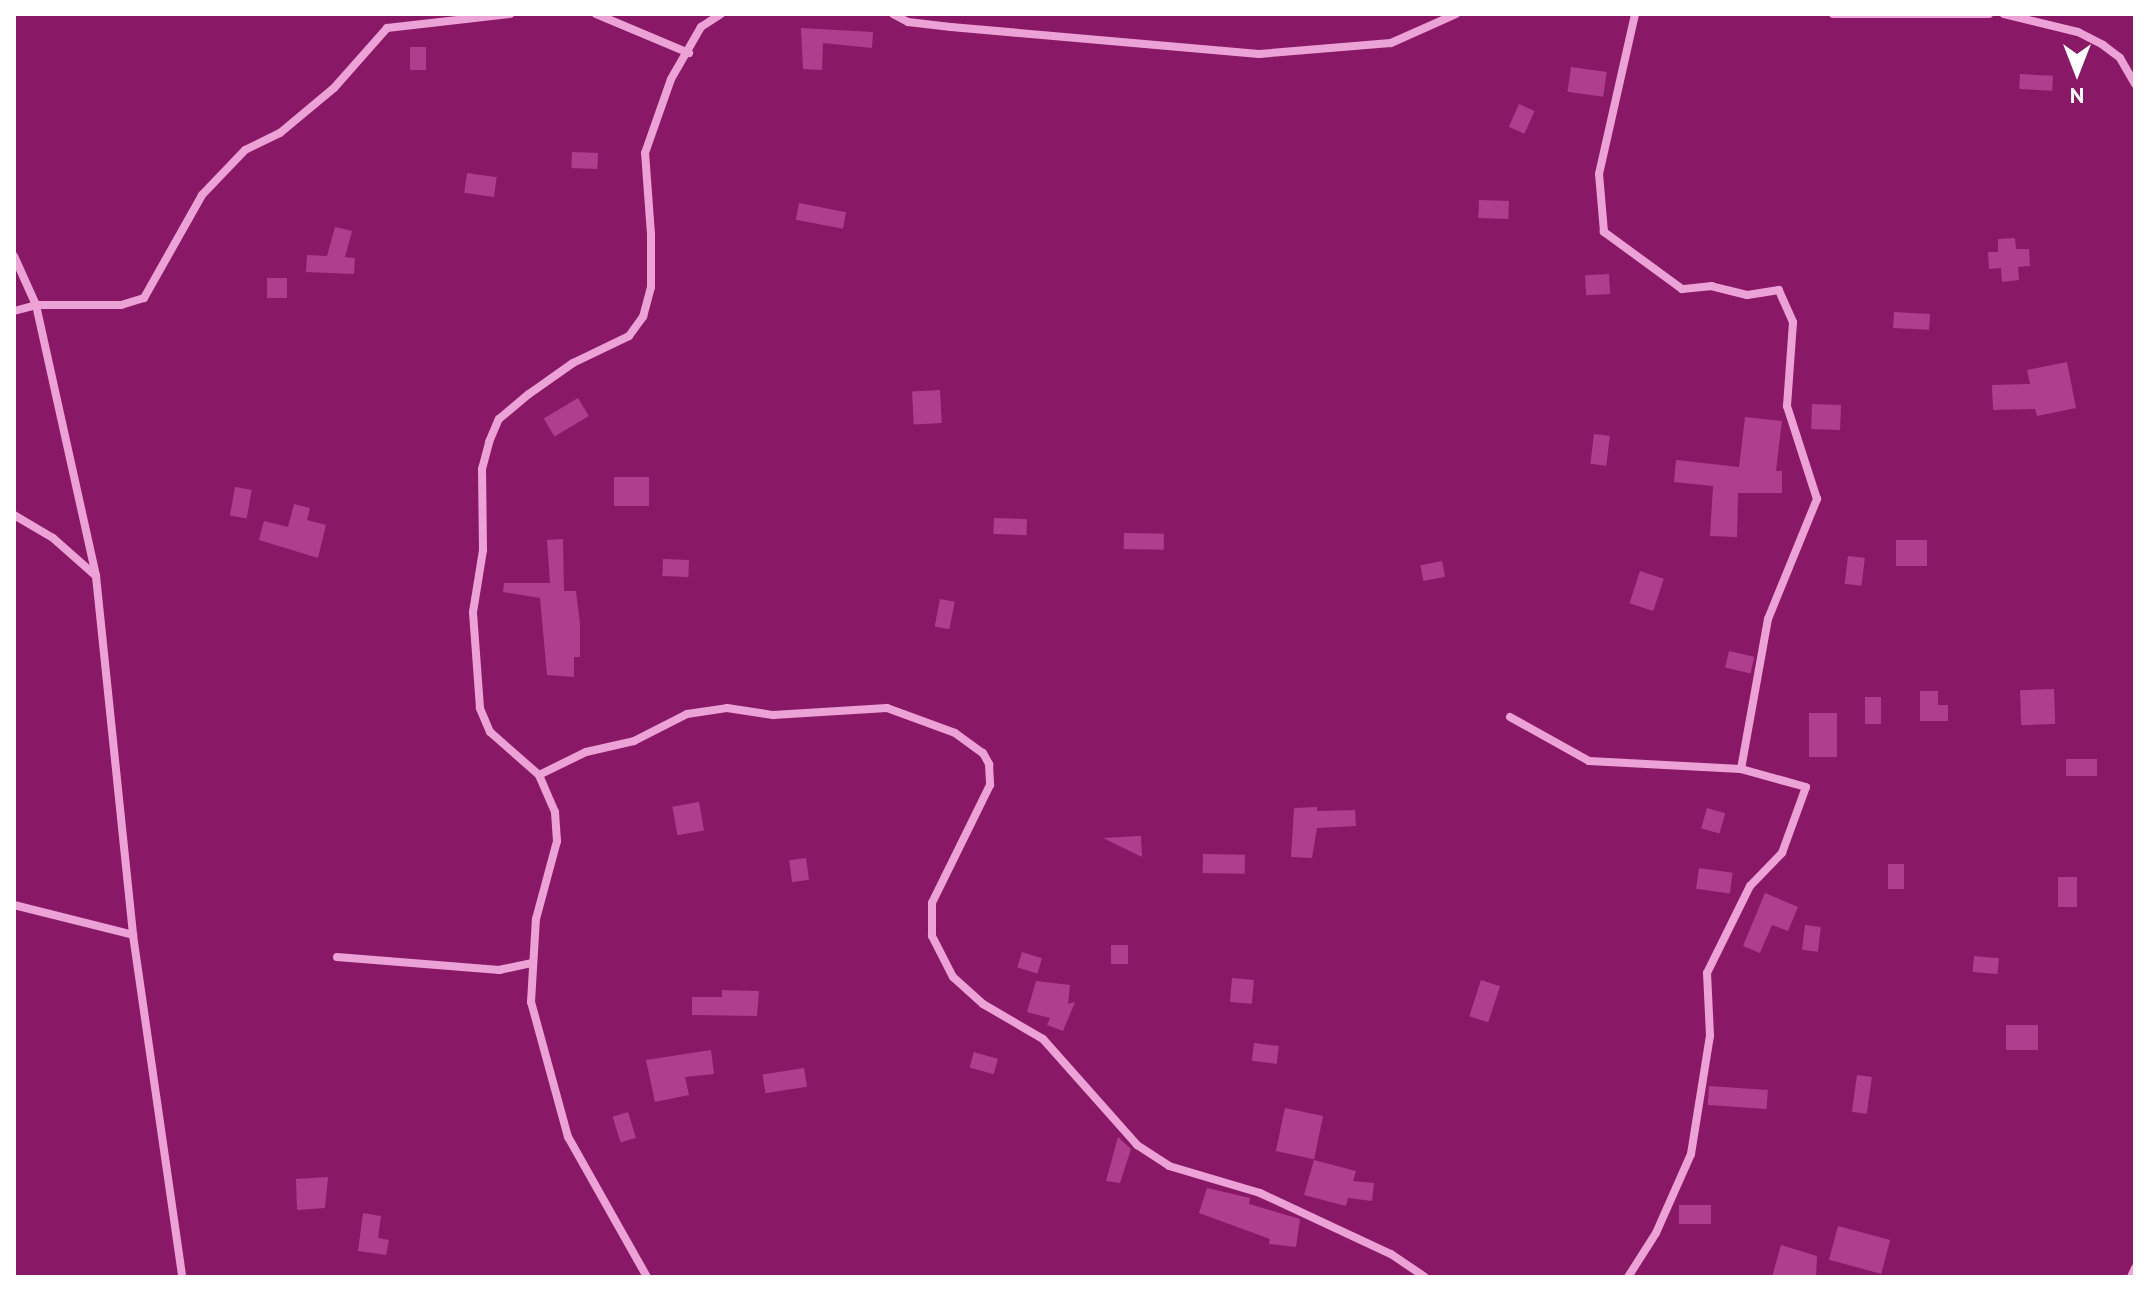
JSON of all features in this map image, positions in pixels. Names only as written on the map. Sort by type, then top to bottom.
[{"type":"street","points":[[14,311],[36,305],[121,305],[144,298],[202,195],[245,150],[280,133],[334,88],[387,28],[510,14]]},
{"type":"street","points":[[596,14],[689,53]]},
{"type":"street","points":[[647,1277],[568,1137],[531,1002],[536,919],[557,841],[555,812],[539,775],[490,732],[480,708],[473,612],[483,550],[482,469],[499,419],[573,363],[629,336],[643,317],[651,261],[645,153],[671,79],[689,53],[701,27],[721,14]]},
{"type":"street","points":[[893,14],[908,22],[951,27],[1259,54],[1391,43],[1456,14]]},
{"type":"street","points":[[1635,14],[1599,174],[1604,232],[1682,289],[1712,286],[1747,295],[1779,290],[1793,322],[1787,406],[1817,499],[1768,619],[1741,769]]},
{"type":"street","points":[[1833,14],[1989,14]]},
{"type":"street","points":[[2004,14],[2078,32],[2103,45],[2120,58],[2135,84]]},
{"type":"street","points":[[14,256],[36,305],[96,576],[133,935],[182,1277]]},
{"type":"street","points":[[14,515],[53,538],[96,576]]},
{"type":"street","points":[[539,775],[586,752],[634,741],[687,714],[727,708],[773,715],[887,708],[955,733],[983,753],[989,764],[990,785],[932,903],[932,936],[953,977],[983,1004],[1043,1039],[1137,1145],[1169,1166],[1260,1193],[1391,1254],[1425,1277]]},
{"type":"street","points":[[1510,717],[1589,761],[1741,769],[1806,787],[1782,853],[1750,886],[1707,973],[1710,1036],[1691,1154],[1656,1233],[1628,1277]]},
{"type":"street","points":[[14,905],[133,935]]},
{"type":"street","points":[[337,957],[499,970],[531,963]]},
{"type":"street","points":[[2131,1277],[2135,1268]]},
{"type":"building","points":[[801,28],[873,32],[872,48],[823,43],[822,70],[803,69]]},
{"type":"building","points":[[410,47],[426,47],[426,70],[410,70]]},
{"type":"building","points":[[1571,67],[1607,72],[1603,97],[1568,92]]},
{"type":"building","points":[[2020,74],[2053,76],[2052,91],[2019,89]]},
{"type":"building","points":[[1519,104],[1535,111],[1524,134],[1509,127]]},
{"type":"building","points":[[572,152],[598,153],[597,169],[571,168]]},
{"type":"building","points":[[467,173],[497,177],[494,197],[464,193]]},
{"type":"building","points":[[1479,200],[1509,201],[1508,219],[1478,218]]},
{"type":"building","points":[[799,203],[846,212],[843,229],[796,220]]},
{"type":"building","points":[[335,227],[352,231],[345,257],[355,258],[354,274],[306,272],[307,255],[327,256]]},
{"type":"building","points":[[2015,238],[2016,249],[2029,249],[2030,266],[2018,267],[2019,280],[2002,282],[2001,268],[1989,269],[1988,252],[1998,252],[1998,239]]},
{"type":"building","points":[[1609,274],[1610,294],[1586,295],[1585,275]]},
{"type":"building","points":[[267,278],[287,278],[287,298],[267,298]]},
{"type":"building","points":[[1894,312],[1930,314],[1929,330],[1893,328]]},
{"type":"building","points":[[2067,362],[2076,408],[2037,416],[2035,409],[1993,410],[1992,385],[2030,384],[2027,370]]},
{"type":"building","points":[[940,390],[942,423],[914,424],[912,391]]},
{"type":"building","points":[[578,398],[589,416],[555,437],[544,419]]},
{"type":"building","points":[[1812,404],[1841,405],[1840,430],[1811,429]]},
{"type":"building","points":[[1745,417],[1782,421],[1776,471],[1782,471],[1782,493],[1738,493],[1737,537],[1710,536],[1713,486],[1674,482],[1676,460],[1739,467]]},
{"type":"building","points":[[1594,434],[1610,436],[1606,466],[1590,464]]},
{"type":"building","points":[[614,477],[649,477],[649,506],[614,506]]},
{"type":"building","points":[[235,487],[252,490],[247,519],[230,516]]},
{"type":"building","points":[[294,504],[310,508],[307,520],[326,525],[318,558],[259,540],[264,521],[288,527]]},
{"type":"building","points":[[994,518],[1027,519],[1026,535],[993,534]]},
{"type":"building","points":[[1124,533],[1164,534],[1164,550],[1124,549]]},
{"type":"building","points":[[563,539],[564,591],[576,591],[580,624],[580,657],[574,657],[574,677],[547,675],[540,598],[503,592],[504,583],[550,583],[547,540]]},
{"type":"building","points":[[1896,540],[1927,540],[1927,566],[1896,566]]},
{"type":"building","points":[[1848,556],[1865,558],[1861,586],[1845,584]]},
{"type":"building","points":[[663,559],[689,560],[688,577],[662,576]]},
{"type":"building","points":[[1442,561],[1445,577],[1423,581],[1420,565]]},
{"type":"building","points":[[1640,571],[1664,579],[1653,611],[1629,603]]},
{"type":"building","points":[[940,599],[955,602],[949,629],[935,626]]},
{"type":"building","points":[[1729,651],[1754,657],[1751,673],[1725,668]]},
{"type":"building","points":[[2054,689],[2055,724],[2021,725],[2020,690]]},
{"type":"building","points":[[1920,691],[1938,691],[1938,705],[1948,705],[1948,721],[1920,721]]},
{"type":"building","points":[[1865,697],[1881,697],[1881,724],[1865,724]]},
{"type":"building","points":[[1809,713],[1837,713],[1837,757],[1809,757]]},
{"type":"building","points":[[2066,759],[2097,759],[2097,776],[2066,776]]},
{"type":"building","points":[[699,802],[704,831],[677,835],[672,807]]},
{"type":"building","points":[[1317,807],[1317,811],[1355,810],[1356,826],[1317,828],[1312,858],[1291,857],[1294,808]]},
{"type":"building","points":[[1707,808],[1725,813],[1719,833],[1701,828]]},
{"type":"building","points":[[1141,836],[1142,857],[1103,838]]},
{"type":"building","points":[[1203,854],[1245,855],[1245,874],[1203,873]]},
{"type":"building","points":[[806,858],[809,880],[792,882],[789,860]]},
{"type":"building","points":[[1888,864],[1904,864],[1904,889],[1888,889]]},
{"type":"building","points":[[1699,868],[1733,873],[1730,894],[1696,889]]},
{"type":"building","points":[[2058,877],[2077,877],[2077,907],[2058,907]]},
{"type":"building","points":[[1765,893],[1798,907],[1788,931],[1772,925],[1760,953],[1743,946]]},
{"type":"building","points":[[1805,925],[1821,927],[1818,952],[1802,950]]},
{"type":"building","points":[[1111,945],[1128,945],[1128,964],[1111,964]]},
{"type":"building","points":[[1022,952],[1042,958],[1037,973],[1017,967]]},
{"type":"building","points":[[1974,956],[1999,958],[1998,974],[1973,972]]},
{"type":"building","points":[[1232,978],[1254,980],[1252,1004],[1230,1002]]},
{"type":"building","points":[[1481,980],[1500,986],[1488,1022],[1469,1016]]},
{"type":"building","points":[[1036,981],[1070,985],[1068,1004],[1075,1002],[1063,1031],[1047,1025],[1050,1018],[1027,1012]]},
{"type":"building","points":[[722,990],[759,991],[757,1016],[692,1015],[692,997],[722,997]]},
{"type":"building","points":[[2006,1025],[2038,1025],[2038,1050],[2006,1050]]},
{"type":"building","points":[[1254,1043],[1279,1046],[1277,1064],[1252,1061]]},
{"type":"building","points":[[711,1050],[714,1074],[685,1077],[689,1095],[655,1102],[646,1060]]},
{"type":"building","points":[[974,1052],[998,1059],[994,1074],[970,1067]]},
{"type":"building","points":[[804,1068],[807,1087],[765,1093],[763,1075]]},
{"type":"building","points":[[1857,1075],[1872,1077],[1867,1114],[1852,1112]]},
{"type":"building","points":[[1709,1086],[1768,1090],[1767,1109],[1708,1105]]},
{"type":"building","points":[[1285,1108],[1323,1116],[1314,1159],[1276,1151]]},
{"type":"building","points":[[628,1112],[636,1138],[621,1142],[613,1117]]},
{"type":"building","points":[[1118,1137],[1131,1149],[1120,1183],[1106,1181]]},
{"type":"building","points":[[1314,1160],[1356,1171],[1353,1181],[1374,1183],[1372,1201],[1348,1198],[1346,1206],[1304,1195]]},
{"type":"building","points":[[328,1177],[325,1208],[297,1210],[296,1179]]},
{"type":"building","points":[[1207,1188],[1250,1198],[1249,1204],[1300,1219],[1296,1247],[1269,1244],[1270,1239],[1199,1213]]},
{"type":"building","points":[[1679,1205],[1711,1205],[1711,1224],[1679,1224]]},
{"type":"building","points":[[363,1213],[381,1216],[378,1238],[389,1240],[386,1255],[358,1251]]},
{"type":"building","points":[[1838,1226],[1890,1240],[1881,1274],[1829,1260]]},
{"type":"building","points":[[1781,1245],[1817,1256],[1816,1277],[1772,1277]]}]
